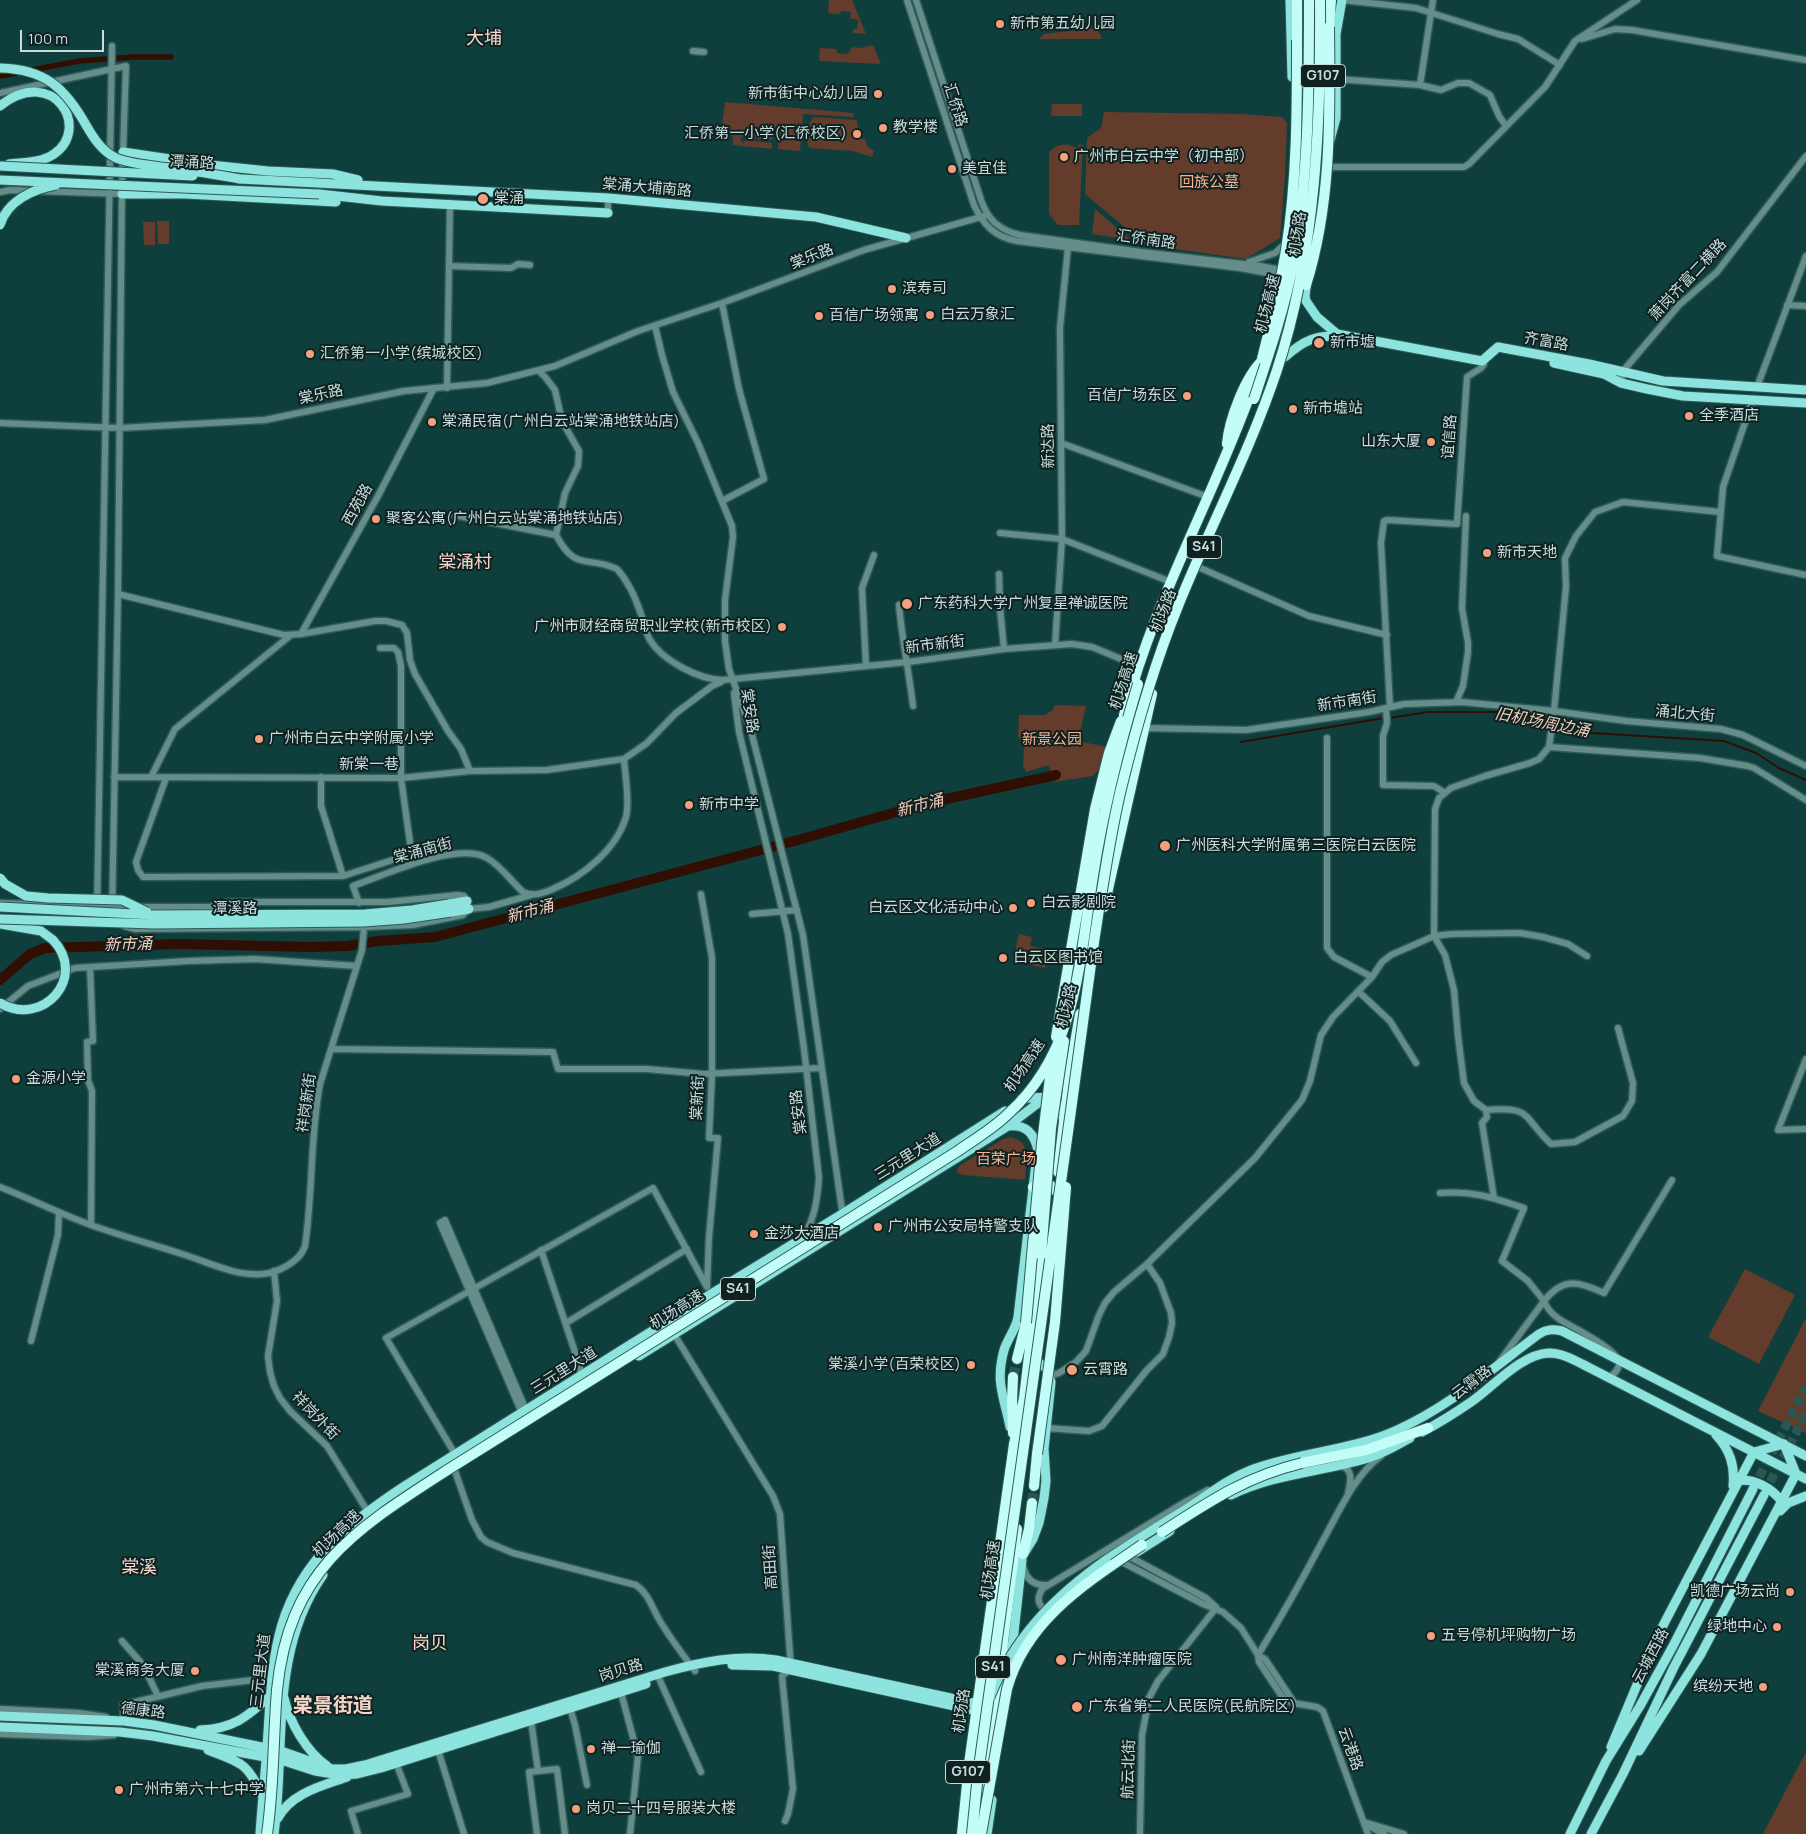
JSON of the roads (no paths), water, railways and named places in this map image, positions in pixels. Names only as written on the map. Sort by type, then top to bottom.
[{"type":"highway","points":[[1254,399],[1282,275],[1289,230],[1298,121],[1297,0]]},
{"type":"highway","name":"机场路","points":[[1111,776],[1121,726],[1138,666],[1171,582],[1226,456],[1229,430],[1245,386],[1252,372],[1263,360],[1287,275],[1295,233],[1302,176],[1305,129],[1307,0]]},
{"type":"highway","name":"机场高速","points":[[267,1834],[278,1690],[284,1651],[292,1624],[307,1591],[322,1568],[340,1547],[382,1513],[449,1469],[958,1152],[1009,1114],[1030,1091],[1056,1050],[1070,1013],[1107,800],[1125,725],[1174,586],[1241,434],[1281,316],[1299,226],[1307,132],[1307,0]]},
{"type":"highway","name":"机场路","points":[[1011,1576],[1039,1363],[1063,1119],[1073,1050],[1143,728],[1167,644],[1198,567],[1251,447],[1285,357],[1304,282],[1314,232],[1321,152],[1322,0]]},
{"type":"highway","name":"机场高速","points":[[972,1834],[989,1694],[1110,840],[1134,739],[1152,677],[1176,610],[1243,458],[1277,371],[1301,283],[1312,207],[1319,120],[1322,0]]},
{"type":"highway","points":[[1277,371],[1308,279],[1321,218],[1328,128],[1331,0]]},
{"type":"highway","points":[[1017,1360],[1026,1323],[1050,1072],[1081,887],[1095,809],[1112,741],[1138,684]]},
{"type":"highway","points":[[1014,1444],[1024,1398],[1041,1255],[1051,1128],[1057,1079],[1106,836],[1111,776]]},
{"type":"highway","points":[[1056,1046],[1058,1056],[1062,1060],[1068,1059],[1073,1050]]},
{"type":"highway","points":[[1034,1486],[1057,1300],[1073,1094]]},
{"type":"highway","points":[[1040,1137],[1045,1133],[1051,1132],[1058,1136],[1061,1141]]},
{"type":"highway","points":[[1033,1187],[1039,1183],[1048,1182],[1056,1191]]},
{"type":"highway","points":[[1013,1377],[1014,1444]]},
{"type":"highway","points":[[1162,1532],[1237,1486],[1272,1472],[1302,1463],[1366,1450],[1428,1428]]},
{"type":"highway","name":"机场路","points":[[962,1834],[968,1773],[1014,1444]]},
{"type":"highway","points":[[1023,1554],[1029,1529],[1032,1503]]},
{"type":"highway","points":[[981,1834],[1006,1695],[1013,1670],[1023,1650],[1045,1621],[1075,1592],[1142,1546]]},
{"type":"highway","points":[[977,1834],[982,1765],[994,1714],[1011,1576]]},
{"type":"main road","points":[[1290,0],[1292,100],[1305,129]]},
{"type":"main road","points":[[1321,152],[1330,140],[1335,127],[1336,34],[1342,0]]},
{"type":"main road","points":[[0,68],[23,70],[52,82],[72,101],[98,145],[118,159],[140,164],[240,178]]},
{"type":"main road","points":[[0,106],[10,98],[23,93],[43,92],[53,96],[62,104],[67,113],[69,124],[64,143],[56,153],[37,161],[0,165]]},
{"type":"main road","points":[[123,152],[210,165],[268,171],[334,174],[383,185]]},
{"type":"main road","name":"潭涌路","points":[[0,165],[383,185]]},
{"type":"main road","name":"潭涌路","points":[[0,180],[319,194],[382,201]]},
{"type":"main road","points":[[0,225],[13,204],[32,193],[54,186],[87,184]]},
{"type":"main road","name":"棠涌大埔南路","points":[[383,185],[608,198],[816,217],[906,238]]},
{"type":"main road","points":[[122,194],[186,194],[338,202],[382,201]]},
{"type":"main road","name":"棠涌大埔南路","points":[[382,201],[450,203],[608,213]]},
{"type":"main road","points":[[1307,267],[1305,296],[1313,312],[1337,334],[1483,362]]},
{"type":"main road","points":[[1285,357],[1304,341],[1314,338],[1337,337],[1483,362]]},
{"type":"main road","name":"齐富路","points":[[1483,362],[1498,347],[1623,371],[1663,381],[1806,390]]},
{"type":"main road","name":"齐富路","points":[[1483,362],[1498,352],[1604,374],[1621,383],[1683,396],[1806,403]]},
{"type":"main road","points":[[1683,396],[1684,383]]},
{"type":"main road","name":"机场路","points":[[1056,1046],[1092,850],[1111,776]]},
{"type":"main road","points":[[0,878],[5,884],[26,896],[122,900],[154,915]]},
{"type":"main road","name":"潭溪路","points":[[2,922],[154,924],[364,922],[404,919],[468,905]]},
{"type":"main road","name":"潭溪路","points":[[0,907],[154,915],[365,914],[450,908]]},
{"type":"main road","points":[[0,1003],[21,1010],[40,1007],[58,992],[64,981],[65,965],[58,946],[41,931],[2,922]]},
{"type":"main road","points":[[1014,1444],[1000,1391],[1000,1381],[1004,1352],[1018,1317],[1038,1150],[1056,1046]]},
{"type":"main road","name":"三元里大道","points":[[260,1834],[271,1681],[280,1628],[299,1587],[311,1568],[333,1541],[368,1512],[403,1487],[582,1376],[709,1290],[803,1238],[988,1123],[1032,1091],[1047,1068],[1056,1046]]},
{"type":"main road","name":"三元里大道","points":[[274,1834],[281,1756],[283,1688],[289,1655],[300,1620],[312,1594],[328,1569],[346,1548],[403,1504],[1008,1126],[1046,1098],[1070,1071]]},
{"type":"main road","points":[[1021,1100],[1053,1099],[1062,1110],[1063,1119]]},
{"type":"main road","points":[[1008,1126],[1028,1129],[1035,1139],[1038,1150]]},
{"type":"main road","name":"云霄路","points":[[967,1834],[982,1765],[986,1708],[1014,1649],[1051,1604],[1081,1578],[1106,1560],[1233,1478],[1282,1460],[1350,1445],[1396,1430],[1449,1402],[1539,1334],[1554,1329],[1562,1330],[1806,1456]]},
{"type":"main road","name":"云霄路","points":[[994,1714],[1010,1680],[1032,1643],[1063,1610],[1130,1556],[1194,1516],[1240,1491],[1284,1476],[1372,1457],[1428,1428],[1471,1402],[1521,1363],[1541,1354],[1561,1355],[1806,1479]]},
{"type":"main road","points":[[1011,1576],[1033,1539],[1042,1511],[1046,1481],[1044,1456],[1052,1386],[1046,1368],[1039,1363]]},
{"type":"main road","points":[[521,1414],[521,1429]]},
{"type":"main road","points":[[1701,1425],[1714,1432],[1729,1453],[1734,1469],[1732,1491]]},
{"type":"main road","points":[[1606,1761],[1616,1732],[1652,1648],[1737,1481],[1754,1452],[1784,1444],[1796,1474],[1702,1654],[1623,1774]]},
{"type":"main road","points":[[1737,1481],[1748,1479],[1771,1491],[1782,1502]]},
{"type":"main road","name":"云城西路","points":[[1570,1834],[1606,1761],[1668,1655],[1753,1489]]},
{"type":"main road","name":"云城西路","points":[[1591,1834],[1623,1774],[1674,1667],[1764,1495]]},
{"type":"main road","points":[[1775,1516],[1788,1503],[1806,1496]]},
{"type":"main road","points":[[994,1714],[1014,1641],[1023,1554]]},
{"type":"main road","name":"岗贝路","points":[[281,1756],[332,1769],[346,1769],[365,1765],[658,1677],[726,1660],[752,1658],[978,1707]]},
{"type":"main road","points":[[271,1681],[275,1688],[283,1688],[293,1722],[304,1741],[319,1760],[332,1769]]},
{"type":"main road","points":[[185,1730],[209,1730],[235,1724],[245,1718],[270,1696]]},
{"type":"main road","name":"岗贝路","points":[[281,1756],[328,1774],[357,1774],[531,1720],[568,1704]]},
{"type":"main road","name":"德康路","points":[[0,1716],[124,1721],[185,1730],[281,1756]]},
{"type":"main road","name":"德康路","points":[[0,1727],[124,1733],[267,1752]]},
{"type":"main road","points":[[184,1741],[240,1763],[249,1770],[263,1798]]},
{"type":"main road","points":[[982,1765],[992,1780],[993,1789],[987,1834]]},
{"type":"main road","points":[[276,1822],[282,1810],[300,1796],[357,1774]]},
{"type":"street","name":"汇侨路","points":[[907,0],[971,196],[980,218]]},
{"type":"street","name":"汇侨路","points":[[916,0],[981,200],[988,215]]},
{"type":"street","points":[[1342,0],[1416,8],[1431,12],[1518,39],[1560,65]]},
{"type":"street","points":[[1420,85],[1433,0]]},
{"type":"street","points":[[1320,167],[1464,167],[1545,88],[1575,41],[1637,0]]},
{"type":"street","points":[[1575,41],[1598,36],[1614,29],[1632,30],[1806,60]]},
{"type":"street","points":[[97,923],[112,46]]},
{"type":"street","points":[[694,50],[704,52]]},
{"type":"street","points":[[0,93],[126,66],[122,194],[112,924]]},
{"type":"street","points":[[1336,80],[1420,85],[1441,90],[1458,82],[1469,83],[1490,95],[1499,116],[1506,126]]},
{"type":"street","points":[[111,110],[124,110]]},
{"type":"street","name":"萧岗齐富二横路","points":[[1623,371],[1680,305],[1717,272],[1806,156]]},
{"type":"street","points":[[0,192],[10,190],[122,194]]},
{"type":"street","points":[[608,198],[608,213]]},
{"type":"street","points":[[446,388],[450,203]]},
{"type":"street","name":"棠乐路","points":[[0,423],[120,428],[265,420],[404,391],[487,383],[539,371],[566,362],[638,331],[722,303],[864,250],[988,215]]},
{"type":"street","name":"汇侨南路","points":[[988,215],[994,223],[1009,232],[1083,246],[1287,275]]},
{"type":"street","name":"汇侨南路","points":[[980,218],[986,226],[1002,238],[1068,247],[1083,246],[1242,264],[1287,275],[1304,282]]},
{"type":"street","points":[[1242,264],[1262,259],[1275,253],[1295,233]]},
{"type":"street","name":"新达路","points":[[1054,645],[1062,539],[1060,339],[1068,247]]},
{"type":"street","points":[[1757,387],[1806,256]]},
{"type":"street","points":[[449,266],[511,268],[518,264],[530,265]]},
{"type":"street","points":[[722,303],[739,389],[764,479],[722,500]]},
{"type":"street","points":[[1787,305],[1806,306]]},
{"type":"street","points":[[655,326],[673,392],[732,526],[733,537],[725,600],[725,641],[728,669],[732,679]]},
{"type":"street","name":"谊信路","points":[[1387,635],[1381,543],[1384,521],[1458,524],[1467,377],[1481,368],[1483,362]]},
{"type":"street","points":[[539,371],[555,390],[562,421],[579,451],[578,466],[565,493],[556,535]]},
{"type":"street","points":[[1621,383],[1623,371]]},
{"type":"street","name":"西苑路","points":[[301,634],[378,496],[434,388]]},
{"type":"street","points":[[1752,399],[1722,487],[1717,556],[1806,575]]},
{"type":"street","points":[[1061,443],[1208,497]]},
{"type":"street","points":[[1618,1028],[1633,1083],[1632,1101],[1623,1116],[1575,1142],[1551,1144],[1523,1112],[1507,1108],[1486,1110],[1474,1101],[1464,1082],[1454,990],[1445,955],[1434,936],[1435,809],[1439,798],[1451,788],[1530,763],[1549,747],[1566,588],[1565,558],[1576,536],[1595,512],[1623,502],[1720,512]]},
{"type":"street","points":[[454,514],[556,535],[566,550],[577,560],[612,566],[620,572],[635,600],[650,641],[661,652],[678,665],[700,677],[716,680],[732,679]]},
{"type":"street","points":[[1456,702],[1463,686],[1468,652],[1462,608],[1466,516]]},
{"type":"street","points":[[1000,534],[1062,539],[1171,582]]},
{"type":"street","points":[[866,666],[862,588],[874,556]]},
{"type":"street","points":[[1198,567],[1309,616],[1387,635],[1388,710],[1387,724],[1383,736],[1383,785],[1434,786],[1444,792]]},
{"type":"street","points":[[1000,574],[1000,608],[1004,649]]},
{"type":"street","points":[[118,594],[265,631],[291,635],[375,621],[386,621],[402,625],[407,633],[410,660],[415,674],[448,731],[461,749],[470,771]]},
{"type":"street","points":[[899,605],[904,654],[908,662],[912,706]]},
{"type":"street","points":[[151,777],[175,728],[291,635]]},
{"type":"street","name":"新市新街","points":[[732,679],[908,662],[1004,649],[1072,644],[1086,646],[1138,666]]},
{"type":"street","points":[[380,648],[394,648],[398,652],[401,666],[401,778],[413,864]]},
{"type":"street","points":[[468,905],[489,907],[542,893],[580,875],[596,861],[615,839],[627,812],[624,758],[647,743],[669,719],[698,696],[718,683],[732,679]]},
{"type":"street","name":"棠安路","points":[[732,679],[751,732],[797,910],[808,962],[821,1068],[845,1229]]},
{"type":"street","name":"棠安路","points":[[732,679],[739,732],[784,912],[807,1069],[819,1178],[814,1218],[803,1238]]},
{"type":"street","name":"新市南街","points":[[1143,728],[1246,730],[1388,710],[1412,703],[1456,702],[1554,714]]},
{"type":"street","name":"涌北大街","points":[[1554,714],[1728,731],[1743,736],[1806,766]]},
{"type":"street","points":[[1327,738],[1327,948],[1334,956],[1372,977]]},
{"type":"street","points":[[1549,747],[1700,758],[1748,766],[1806,799]]},
{"type":"street","name":"新棠一巷","points":[[114,777],[401,778],[470,771],[547,770],[624,758]]},
{"type":"street","points":[[321,777],[322,806],[343,876]]},
{"type":"street","points":[[166,778],[136,862],[138,870],[143,877],[343,876],[411,854]]},
{"type":"street","points":[[99,824],[113,824]]},
{"type":"street","name":"棠涌南街","points":[[359,903],[353,886],[413,864],[453,854],[468,853],[481,855],[494,864],[523,892],[532,895]]},
{"type":"street","name":"棠新街","points":[[701,894],[712,958],[712,1074],[709,1138],[718,1138],[709,1237],[709,1290]]},
{"type":"street","points":[[0,903],[112,907],[210,907],[228,902],[359,903],[458,895],[464,896],[468,905]]},
{"type":"street","points":[[0,898],[17,903]]},
{"type":"street","points":[[2,922],[97,923],[135,929],[364,927],[413,925],[444,920],[462,915],[468,905]]},
{"type":"street","points":[[160,907],[156,918],[159,926],[164,929]]},
{"type":"street","points":[[752,914],[797,910]]},
{"type":"street","name":"祥岗新街","points":[[274,1271],[294,1260],[301,1254],[305,1246],[318,1096],[362,950],[364,927]]},
{"type":"street","points":[[1050,1376],[1059,1373],[1076,1362],[1086,1351],[1105,1303],[1114,1292],[1147,1264],[1255,1158],[1302,1100],[1310,1081],[1321,1035],[1333,1017],[1372,977],[1382,962],[1391,955],[1434,936],[1452,934],[1520,933],[1568,944],[1587,956]]},
{"type":"street","points":[[0,1009],[28,986],[75,968],[255,959],[357,966]]},
{"type":"street","points":[[90,967],[93,1041],[87,1042],[88,1080],[92,1091],[91,1225]]},
{"type":"street","points":[[1358,992],[1390,1021],[1416,1063]]},
{"type":"street","points":[[331,1048],[553,1052],[558,1069],[647,1069],[712,1074],[821,1068]]},
{"type":"street","points":[[1806,1058],[1778,1130],[1806,1130]]},
{"type":"street","points":[[1486,1110],[1487,1117],[1482,1123],[1494,1198]]},
{"type":"street","points":[[1495,1367],[1552,1291],[1565,1283],[1587,1285],[1604,1294],[1672,1180]]},
{"type":"street","points":[[0,1188],[91,1225],[226,1270],[256,1274],[274,1271]]},
{"type":"street","points":[[455,1454],[386,1338],[652,1188],[709,1290]]},
{"type":"street","points":[[1440,1193],[1484,1194],[1524,1208],[1502,1261],[1528,1281],[1544,1301],[1547,1308],[1558,1318],[1598,1342],[1617,1358],[1619,1362],[1617,1372],[1609,1378]]},
{"type":"street","points":[[31,1341],[58,1234],[59,1212]]},
{"type":"street","points":[[472,1290],[440,1223],[445,1220],[521,1414]]},
{"type":"street","points":[[566,1323],[687,1249]]},
{"type":"street","points":[[541,1250],[582,1376]]},
{"type":"street","points":[[1046,1428],[1089,1431],[1102,1426],[1163,1354],[1172,1323],[1171,1313],[1160,1283],[1147,1264]]},
{"type":"street","name":"祥岗外街","points":[[274,1271],[277,1301],[268,1351],[269,1367],[274,1386],[290,1411],[327,1446],[368,1512]]},
{"type":"street","name":"高田街","points":[[674,1334],[776,1503],[780,1514],[790,1666],[782,1676],[792,1789],[791,1801],[785,1821]]},
{"type":"street","points":[[1258,1655],[1281,1618],[1348,1496],[1377,1459],[1406,1440]]},
{"type":"street","points":[[1338,1465],[1348,1470],[1351,1476],[1348,1496]]},
{"type":"street","points":[[455,1471],[472,1520],[481,1537],[487,1542],[513,1553],[636,1585],[642,1589],[660,1621],[693,1668]]},
{"type":"street","points":[[1233,1478],[1234,1488],[1240,1491]]},
{"type":"street","points":[[1063,1610],[1057,1613],[1042,1608],[1038,1602],[1038,1596],[1042,1589],[1185,1502],[1221,1485]]},
{"type":"street","points":[[1023,1554],[1023,1566],[1029,1580],[1040,1585],[1053,1584]]},
{"type":"street","name":"云港路","points":[[1130,1556],[1206,1598],[1216,1608],[1236,1622],[1258,1655],[1265,1659],[1296,1704],[1317,1707],[1324,1714],[1368,1834]]},
{"type":"street","name":"云港路","points":[[1122,1562],[1203,1604],[1216,1608]]},
{"type":"street","name":"航云北街","points":[[1140,1834],[1142,1735],[1149,1698],[1158,1681],[1216,1608]]},
{"type":"street","points":[[122,1641],[143,1665],[158,1696]]},
{"type":"street","points":[[658,1677],[701,1772]]},
{"type":"street","points":[[0,1710],[79,1713],[124,1721],[123,1705],[202,1686],[271,1681]]},
{"type":"street","points":[[620,1689],[638,1756],[630,1834]]},
{"type":"street","points":[[568,1704],[575,1725],[587,1785]]},
{"type":"street","points":[[531,1720],[538,1771]]},
{"type":"street","points":[[0,1734],[88,1737],[124,1733]]},
{"type":"street","points":[[438,1750],[464,1834]]},
{"type":"street","points":[[358,1834],[351,1811],[408,1794],[396,1763]]},
{"type":"street","points":[[537,1834],[529,1772],[557,1769],[566,1834]]},
{"type":"street","points":[[1364,1822],[1374,1834]]},
{"type":"street","points":[[1364,1822],[1384,1834]]},
{"type":"street","points":[[1364,1822],[1404,1834]]},
{"type":"waterway","points":[[0,76],[79,61],[133,57],[171,57]]},
{"type":"waterway","name":"旧机场周边涌","points":[[1389,718],[1428,712],[1500,712],[1519,720],[1549,725]]},
{"type":"waterway","name":"旧机场周边涌","points":[[1241,742],[1384,718]]},
{"type":"waterway","name":"旧机场周边涌","points":[[1554,725],[1575,732],[1724,741],[1756,753],[1779,768],[1806,780]]},
{"type":"waterway","name":"新市涌","points":[[0,980],[30,954],[45,948],[179,944],[347,946],[378,941],[435,937],[798,840],[928,803],[1056,775]]},
{"type":"tunnel","points":[[1013,1377],[1017,1359]]},
{"type":"tunnel","points":[[1753,1489],[1806,1387]]},
{"type":"tunnel","points":[[1764,1494],[1806,1413]]},
{"type":"tunnel","points":[[1032,1503],[1034,1486]]},
{"type":"place","name":"新市第五幼儿园","points":[[1000,24]]},
{"type":"place","name":"新市街中心幼儿园","points":[[878,94]]},
{"type":"place","name":"教学楼","points":[[883,128]]},
{"type":"place","name":"汇侨第一小学(汇侨校区)","points":[[857,134]]},
{"type":"place","name":"广州市白云中学（初中部）","points":[[1064,157]]},
{"type":"place","name":"美宜佳","points":[[952,169]]},
{"type":"place","name":"棠涌","points":[[483,199]]},
{"type":"place","name":"滨寿司","points":[[892,289]]},
{"type":"place","name":"白云万象汇","points":[[930,315]]},
{"type":"place","name":"百信广场领寓","points":[[819,316]]},
{"type":"place","name":"新市墟","points":[[1319,343]]},
{"type":"place","name":"汇侨第一小学(缤城校区)","points":[[310,354]]},
{"type":"place","name":"百信广场东区","points":[[1187,396]]},
{"type":"place","name":"新市墟站","points":[[1293,409]]},
{"type":"place","name":"全季酒店","points":[[1689,416]]},
{"type":"place","name":"棠涌民宿(广州白云站棠涌地铁站店)","points":[[432,422]]},
{"type":"place","name":"山东大厦","points":[[1431,442]]},
{"type":"place","name":"聚客公寓(广州白云站棠涌地铁站店)","points":[[376,519]]},
{"type":"place","name":"新市天地","points":[[1487,553]]},
{"type":"place","name":"广东药科大学广州复星禅诚医院","points":[[907,604]]},
{"type":"place","name":"广州市财经商贸职业学校(新市校区)","points":[[782,627]]},
{"type":"place","name":"广州市白云中学附属小学","points":[[259,739]]},
{"type":"place","name":"新市中学","points":[[689,805]]},
{"type":"place","name":"广州医科大学附属第三医院白云医院","points":[[1165,846]]},
{"type":"place","name":"白云影剧院","points":[[1031,903]]},
{"type":"place","name":"白云区文化活动中心","points":[[1013,908]]},
{"type":"place","name":"白云区图书馆","points":[[1003,958]]},
{"type":"place","name":"金源小学","points":[[16,1079]]},
{"type":"place","name":"广州市公安局特警支队","points":[[878,1227]]},
{"type":"place","name":"金莎大酒店","points":[[754,1234]]},
{"type":"place","name":"棠溪小学(百荣校区)","points":[[971,1365]]},
{"type":"place","name":"云霄路","points":[[1072,1370]]},
{"type":"place","name":"凯德广场云尚","points":[[1790,1592]]},
{"type":"place","name":"绿地中心","points":[[1777,1627]]},
{"type":"place","name":"五号停机坪购物广场","points":[[1431,1636]]},
{"type":"place","name":"广州南洋肿瘤医院","points":[[1061,1660]]},
{"type":"place","name":"棠溪商务大厦","points":[[195,1671]]},
{"type":"place","name":"缤纷天地","points":[[1763,1687]]},
{"type":"place","name":"广东省第二人民医院(民航院区)","points":[[1077,1707]]},
{"type":"place","name":"禅一瑜伽","points":[[591,1749]]},
{"type":"place","name":"广州市第六十七中学","points":[[119,1790]]},
{"type":"place","name":"岗贝二十四号服装大楼","points":[[576,1809]]},
{"type":"district","name":"大埔","points":[[484,39]]},
{"type":"district","name":"棠涌村","points":[[465,563]]},
{"type":"district","name":"棠溪","points":[[139,1568]]},
{"type":"district","name":"岗贝","points":[[430,1644]]},
{"type":"district","name":"棠景街道","points":[[333,1706]]},
{"type":"park label","name":"回族公墓","points":[[1209,183]]},
{"type":"park label","name":"新景公园","points":[[1052,740]]},
{"type":"park label","name":"百荣广场","points":[[1006,1160]]}]
